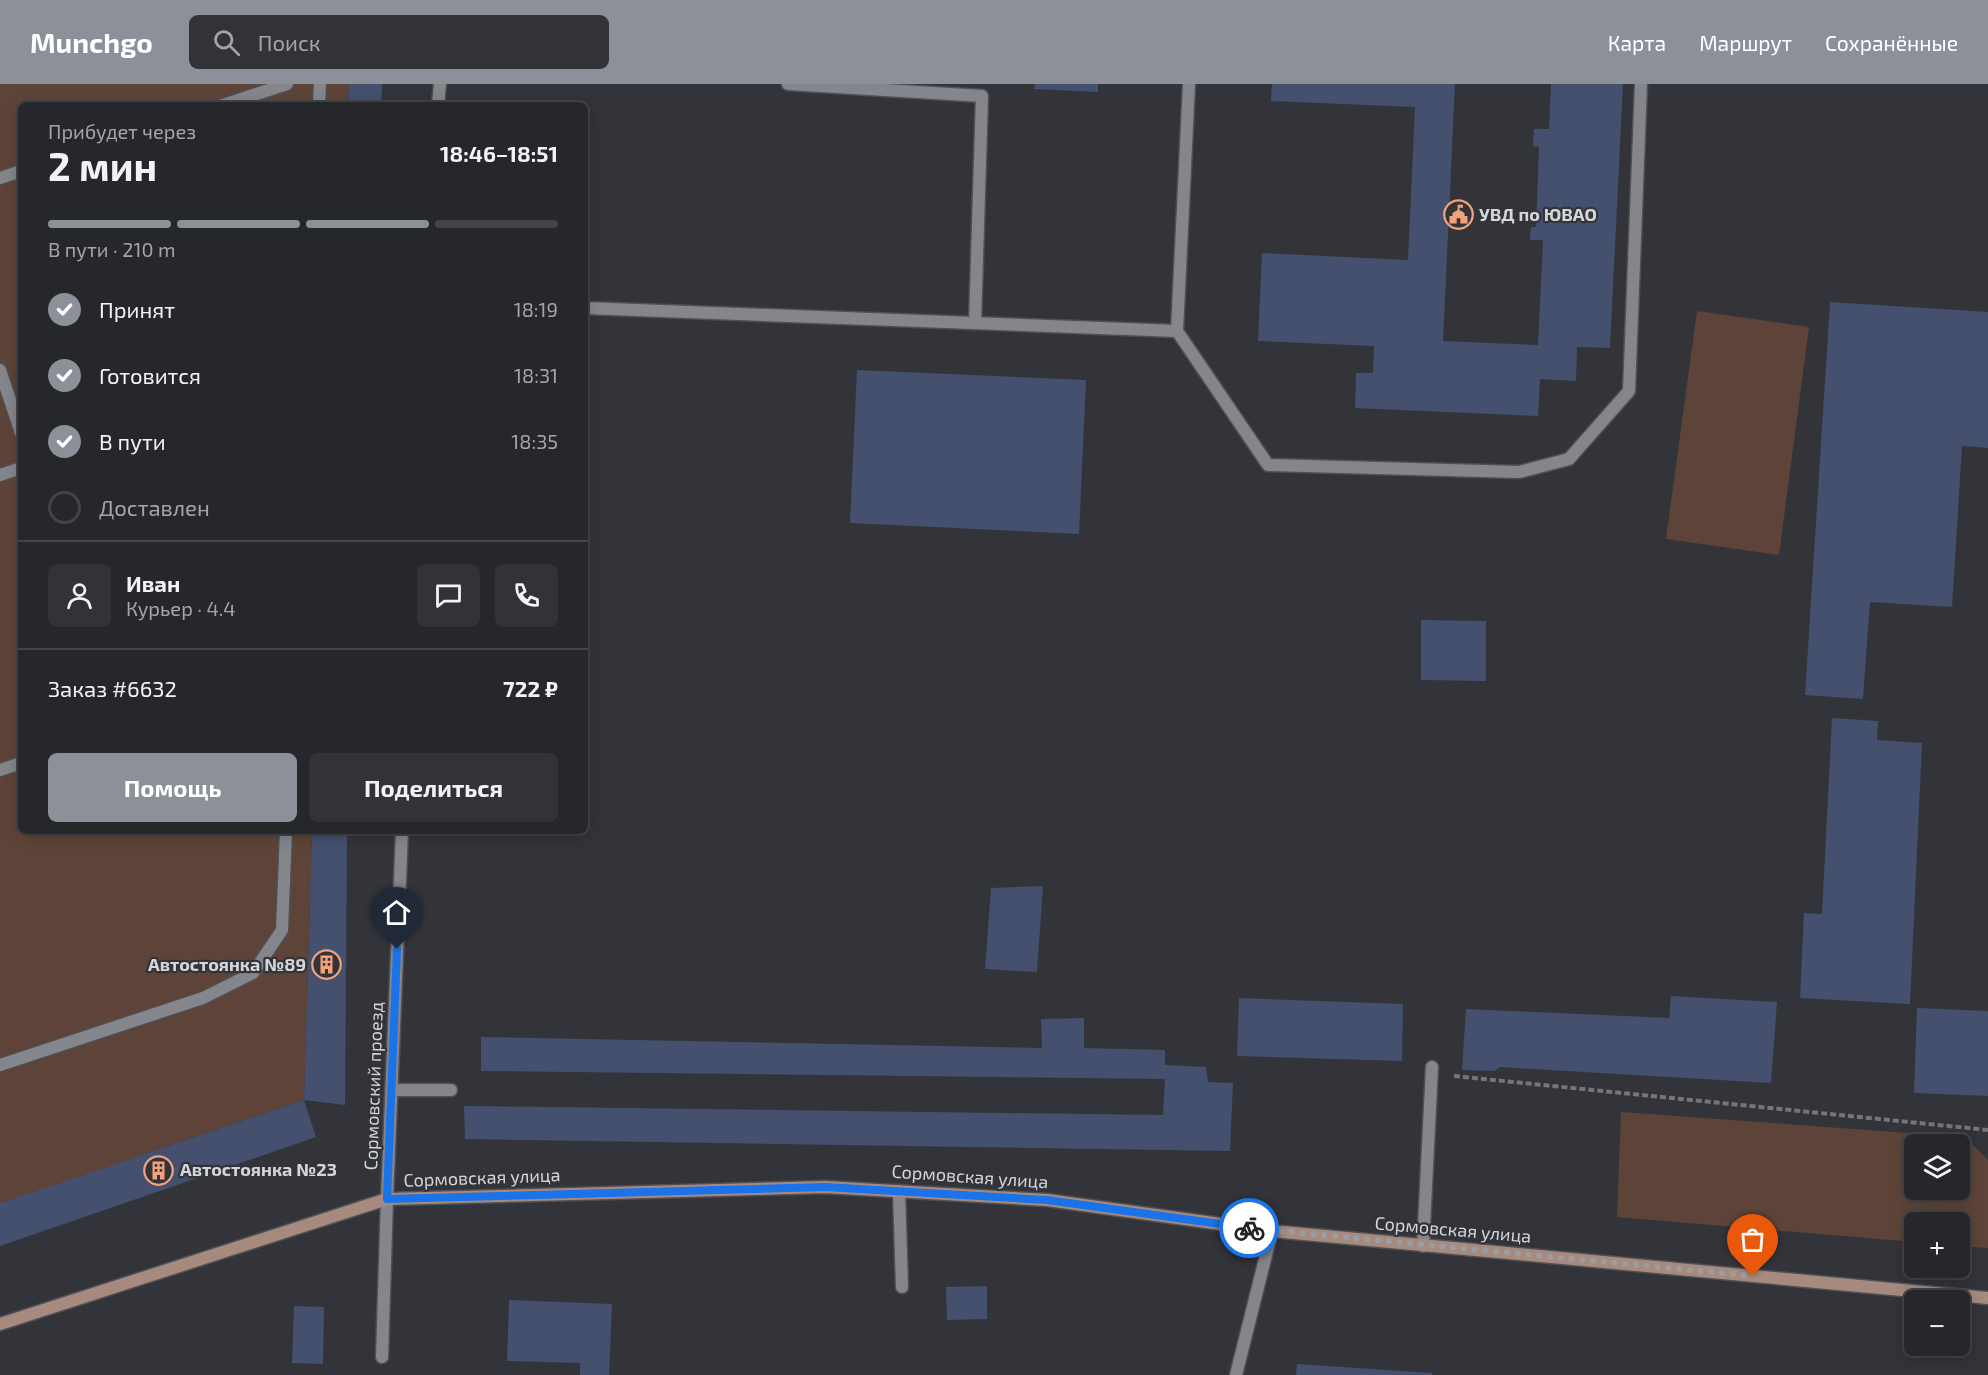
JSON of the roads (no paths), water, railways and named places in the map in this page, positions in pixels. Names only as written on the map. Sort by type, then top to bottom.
[{"type":"street","points":[[233,102],[288,84]]},
{"type":"street","points":[[319,102],[320,84]]},
{"type":"street","points":[[438,102],[440,84]]},
{"type":"street","points":[[788,84],[982,96],[975,322]]},
{"type":"street","points":[[1189,84],[1177,331],[1268,465],[1519,472],[1569,459],[1629,391],[1641,84]]},
{"type":"street","points":[[0,178],[18,172]]},
{"type":"street","points":[[588,308],[1177,331]]},
{"type":"street","points":[[0,370],[18,424]]},
{"type":"street","points":[[0,475],[18,469]]},
{"type":"street","points":[[0,770],[18,764]]},
{"type":"street","points":[[0,1065],[203,998],[253,973],[282,930],[286,834]]},
{"type":"street","name":"Сормовский проезд","points":[[382,1357],[402,834]]},
{"type":"street","points":[[1423,1246],[1432,1070]]},
{"type":"street","points":[[392,1090],[451,1090]]},
{"type":"street","name":"Сормовская улица","points":[[0,1324],[387,1199],[825,1187],[1047,1200],[1272,1231],[1988,1298]]},
{"type":"street","points":[[899,1191],[902,1287]]},
{"type":"street","points":[[1236,1375],[1272,1231]]},
{"type":"place","name":"УВД по ЮВАО","points":[[1458,215]]},
{"type":"place","name":"Автостоянка №89","points":[[327,965]]},
{"type":"place","name":"Автостоянка №23","points":[[159,1170]]}]
